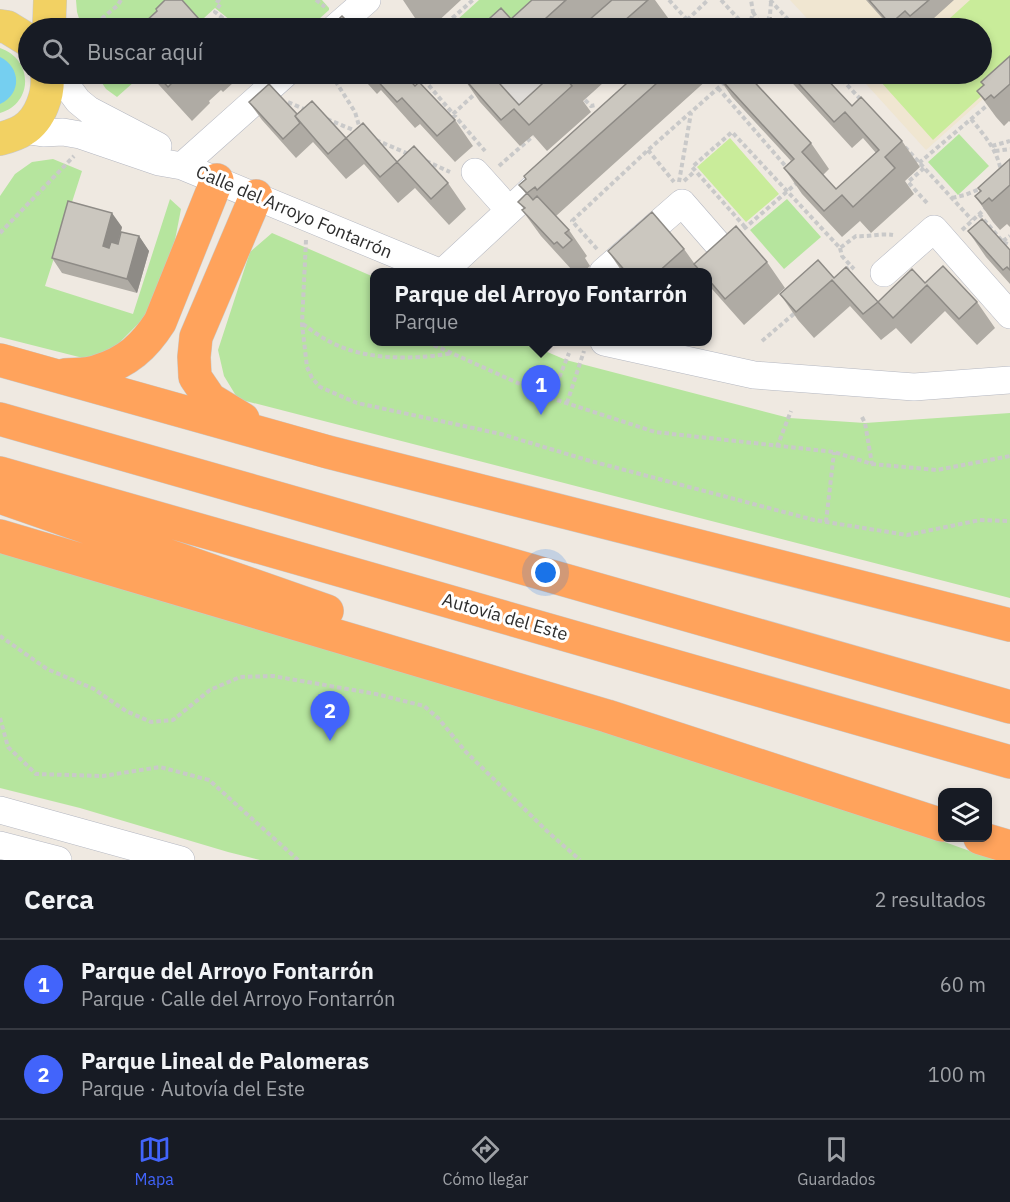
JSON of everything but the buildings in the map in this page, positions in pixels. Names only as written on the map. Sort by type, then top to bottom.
[{"type":"highway","points":[[56,376],[97,372],[131,356],[150,338],[160,322],[217,180]]},
{"type":"highway","points":[[256,196],[196,337],[195,377],[210,399],[239,417],[328,452]]},
{"type":"highway","points":[[0,360],[328,452],[1010,625]]},
{"type":"highway","points":[[0,419],[1010,707]]},
{"type":"highway","name":"Autovía del Este","points":[[0,473],[1010,762]]},
{"type":"highway","points":[[0,497],[288,597],[607,716]]},
{"type":"highway","points":[[0,536],[607,716],[938,824]]},
{"type":"highway","points":[[833,656],[1010,692]]},
{"type":"highway","points":[[992,841],[1010,848]]},
{"type":"main road","points":[[49,18],[50,0]]},
{"type":"main road","points":[[0,26],[18,33]]},
{"type":"main road","points":[[6,137],[33,122],[41,109],[48,84]]},
{"type":"street","name":"Calle del Arroyo Fontarrón","points":[[65,84],[78,101],[89,110],[164,150],[182,166]]},
{"type":"street","name":"Calle del Arroyo Fontarrón","points":[[182,166],[274,84]]},
{"type":"street","name":"Calle del Arroyo Fontarrón","points":[[6,137],[63,132],[80,135],[159,162],[182,166],[429,268]]},
{"type":"street","name":"Calle del Arroyo Fontarrón","points":[[446,268],[570,154]]},
{"type":"street","points":[[477,165],[509,210]]},
{"type":"street","points":[[602,263],[682,203],[726,238]]},
{"type":"street","points":[[884,273],[934,229],[1010,315]]},
{"type":"street","points":[[622,346],[754,375],[914,387],[1010,380]]},
{"type":"street","points":[[0,810],[181,860]]},
{"type":"street","points":[[0,845],[58,860]]},
{"type":"path","points":[[102,18],[121,0]]},
{"type":"path","points":[[216,0],[221,3],[215,12],[222,18]]},
{"type":"path","points":[[316,0],[344,11]]},
{"type":"path","points":[[452,18],[473,0]]},
{"type":"path","points":[[669,0],[685,18]]},
{"type":"path","points":[[689,18],[708,0]]},
{"type":"path","points":[[721,0],[738,18]]},
{"type":"path","points":[[751,0],[757,18]]},
{"type":"path","points":[[768,18],[771,1]]},
{"type":"path","points":[[771,1],[787,18]]},
{"type":"path","points":[[751,18],[753,12]]},
{"type":"path","points":[[319,115],[361,134],[355,112],[339,84]]},
{"type":"path","points":[[428,84],[453,114],[477,165]]},
{"type":"path","points":[[602,263],[572,221],[722,84]]},
{"type":"path","points":[[846,84],[867,106]]},
{"type":"path","points":[[453,114],[481,88]]},
{"type":"path","points":[[718,88],[791,173]]},
{"type":"path","points":[[919,163],[995,99]]},
{"type":"path","points":[[585,100],[591,106],[596,105]]},
{"type":"path","points":[[287,101],[308,111]]},
{"type":"path","points":[[678,186],[691,112]]},
{"type":"path","points":[[971,119],[992,146],[1002,178]]},
{"type":"path","points":[[745,227],[692,167],[732,132],[840,248],[842,256],[852,268],[842,273]]},
{"type":"path","points":[[371,138],[477,165],[533,136]]},
{"type":"path","points":[[992,146],[1010,141]]},
{"type":"path","points":[[904,146],[972,220]]},
{"type":"path","points":[[995,152],[1010,149]]},
{"type":"path","points":[[648,150],[678,186]]},
{"type":"path","points":[[0,233],[78,152]]},
{"type":"path","points":[[924,168],[908,182],[927,203]]},
{"type":"path","points":[[678,186],[695,171]]},
{"type":"path","points":[[726,238],[745,227],[799,181]]},
{"type":"path","points":[[952,198],[965,195],[991,183]]},
{"type":"path","points":[[957,235],[987,207]]},
{"type":"path","points":[[978,214],[1003,242],[1010,245]]},
{"type":"path","points":[[840,248],[856,236],[893,235]]},
{"type":"path","points":[[1003,242],[1010,236]]},
{"type":"path","points":[[306,240],[302,324],[307,367],[312,378],[320,387],[357,403],[501,434],[587,460],[826,522],[907,535],[980,520],[1010,521]]},
{"type":"path","points":[[762,341],[797,311]]},
{"type":"path","points":[[302,324],[345,349],[367,356],[430,358],[453,353]]},
{"type":"path","points":[[436,346],[551,398],[655,432],[834,452],[872,464],[937,470],[1010,456]]},
{"type":"path","points":[[551,398],[569,353]]},
{"type":"path","points":[[567,403],[581,358]]},
{"type":"path","points":[[777,447],[791,411]]},
{"type":"path","points":[[862,417],[872,464]]},
{"type":"path","points":[[826,522],[834,452]]},
{"type":"path","points":[[0,636],[47,669],[94,689],[126,711],[151,722],[173,720],[210,690],[240,676],[273,676],[376,694],[424,706],[438,718],[466,752],[580,860]]},
{"type":"path","points":[[0,718],[8,747],[36,774],[103,776],[160,767],[209,780],[298,860]]},
{"type":"shaded area","points":[[790,0],[1010,0],[1010,75],[926,150],[866,84],[992,84],[992,18],[807,18]]},
{"type":"shaded area","points":[[500,84],[553,84],[537,130],[497,87]]},
{"type":"green space","points":[[76,0],[322,0],[329,8],[320,18],[228,18],[215,8],[204,18],[79,18]]},
{"type":"green space","points":[[479,0],[531,0],[535,5],[520,18],[459,18]]},
{"type":"green space","points":[[970,0],[1010,0],[1010,70],[933,140],[883,84],[992,84],[992,18],[950,18]]},
{"type":"green space","points":[[0,48],[18,60],[18,84],[25,84],[19,100],[11,108],[0,113]]},
{"type":"green space","points":[[103,84],[132,84],[117,97]]},
{"type":"green space","points":[[959,134],[989,166],[958,195],[928,162]]},
{"type":"green space","points":[[730,138],[779,194],[746,222],[697,167]]},
{"type":"green space","points":[[53,159],[82,171],[45,286],[133,314],[170,199],[181,209],[175,240],[145,317],[114,348],[87,359],[0,337],[0,196],[15,174],[32,162]]},
{"type":"green space","points":[[787,199],[821,237],[784,269],[750,230]]},
{"type":"green space","points":[[272,233],[370,275],[370,346],[533,346],[566,360],[789,418],[865,423],[1010,413],[1010,598],[238,399],[224,376],[218,350],[250,252]]},
{"type":"green space","points":[[0,549],[527,693],[938,840],[938,842],[945,842],[995,860],[260,860],[80,808],[0,788]]},
{"type":"water","points":[[0,57],[12,67],[16,80],[12,94],[0,104]]},
{"type":"place","name":"Parque del Arroyo Fontarrón","points":[[541,415]]},
{"type":"place","name":"Parque Lineal de Palomeras","points":[[330,741]]}]
